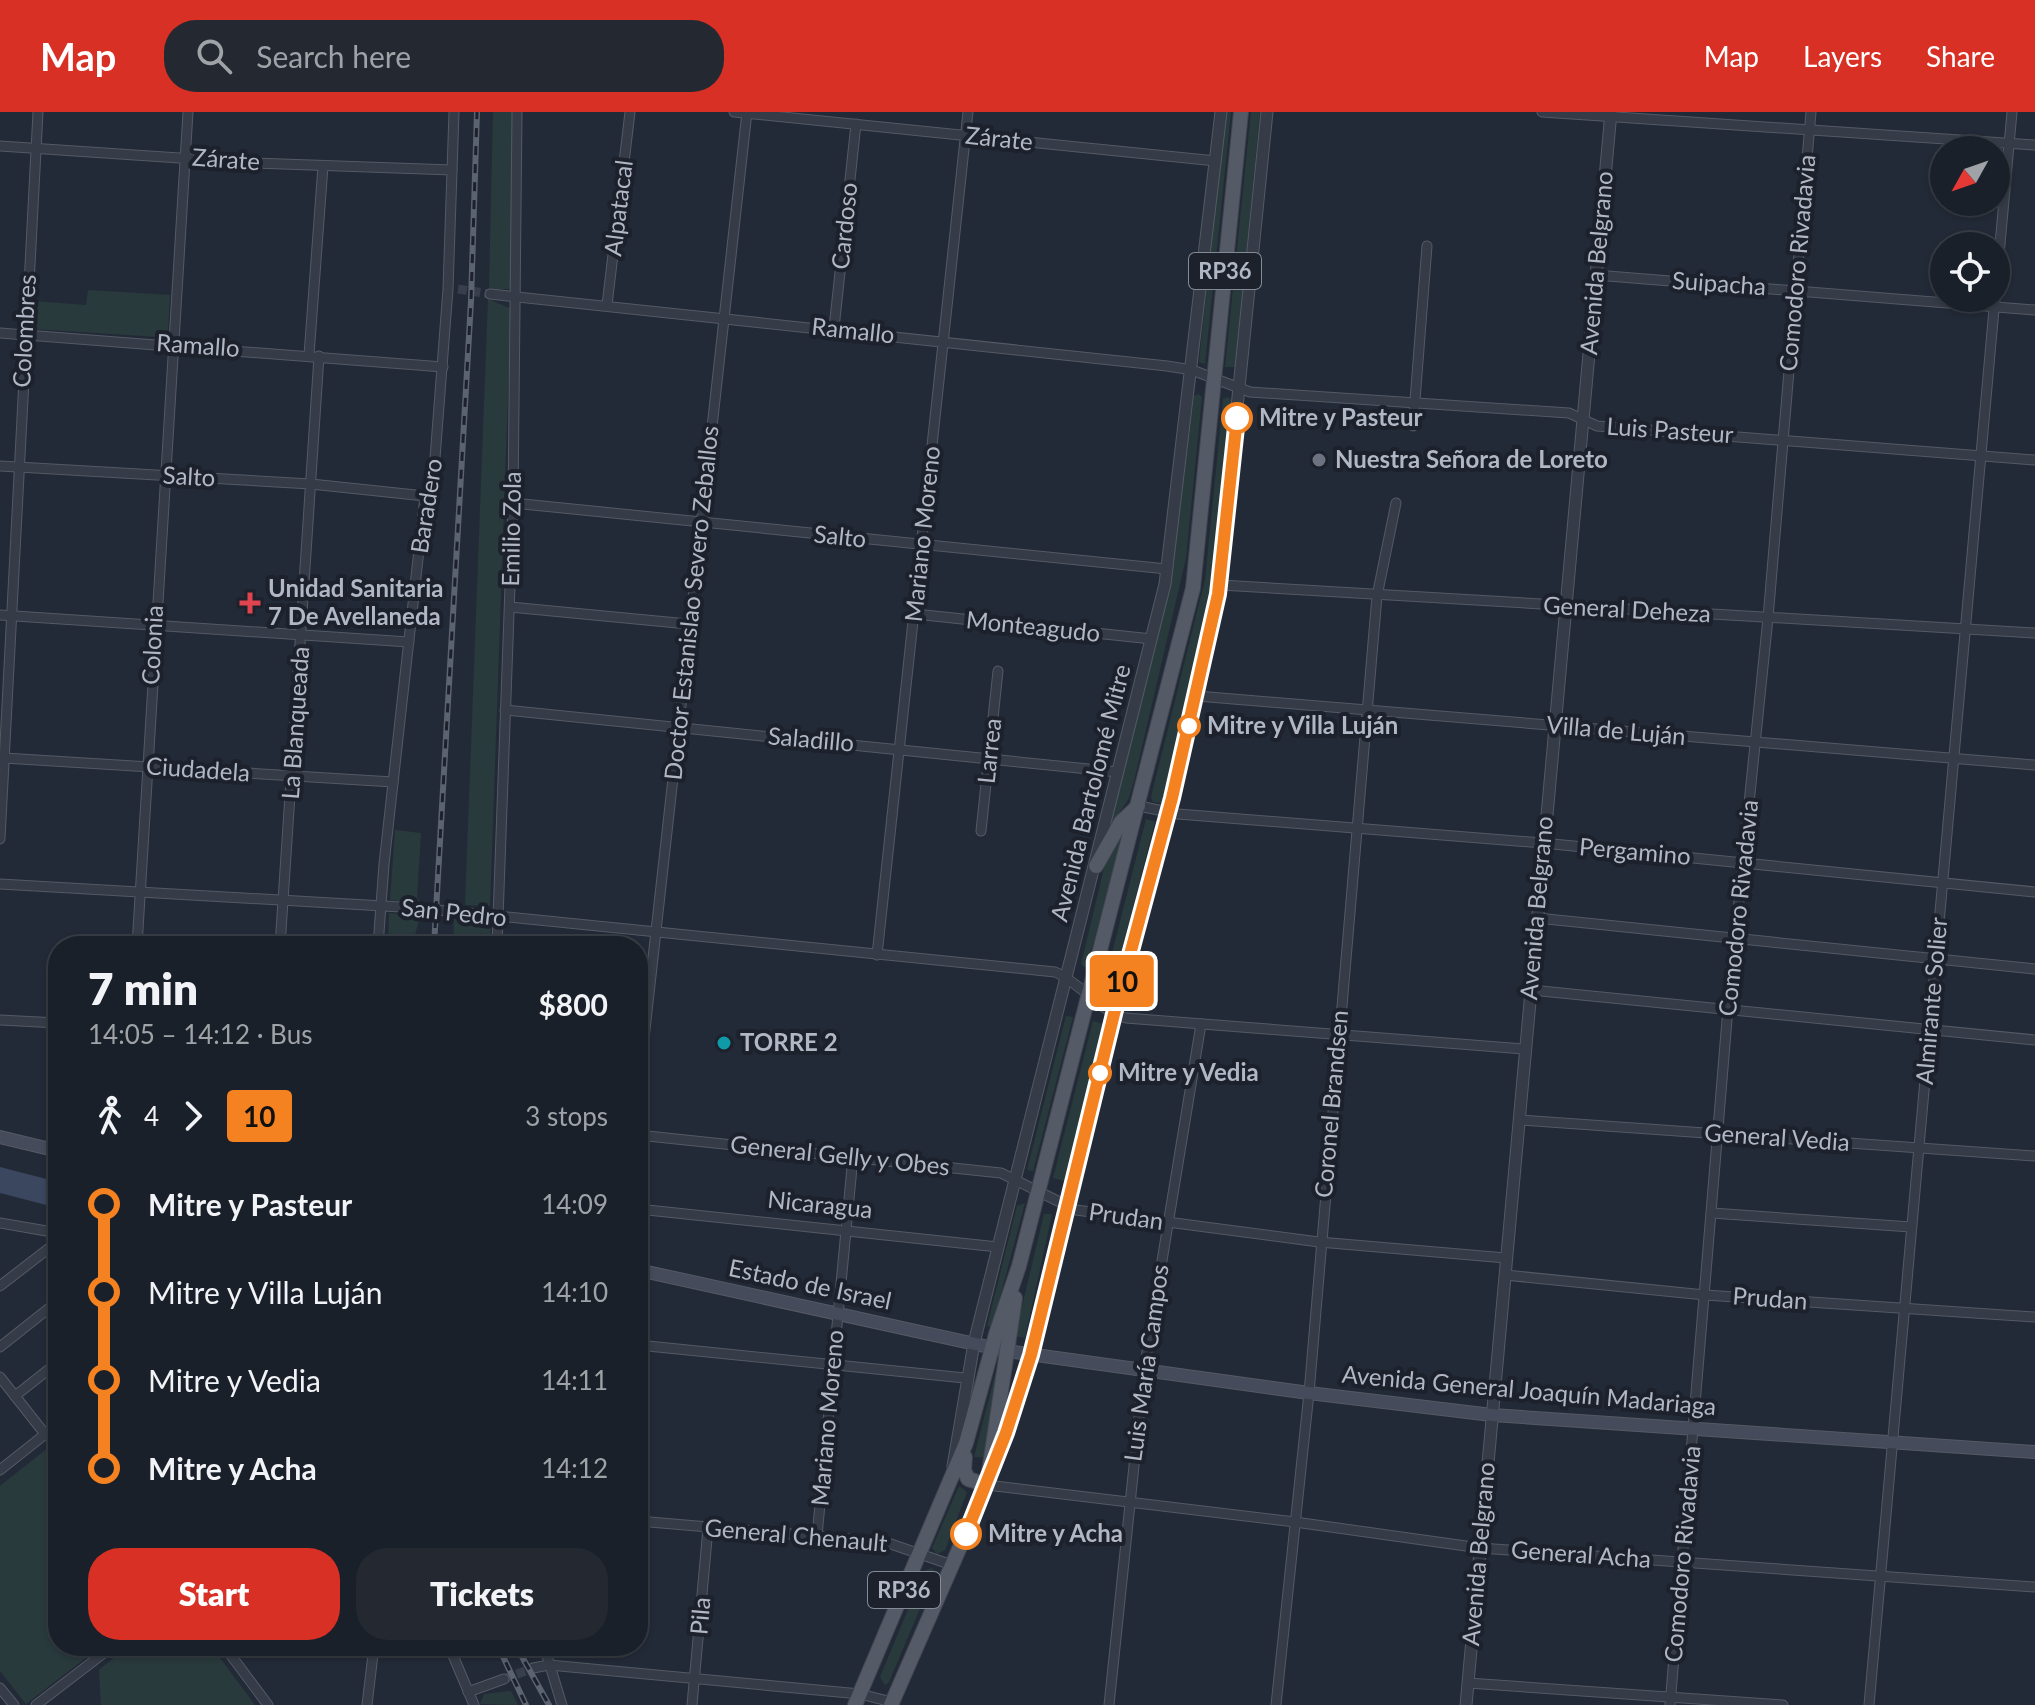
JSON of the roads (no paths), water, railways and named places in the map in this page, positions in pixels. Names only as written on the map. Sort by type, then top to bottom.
[{"type":"main road","name":"Avenida Bartolomé Mitre","points":[[857,1699],[953,1475],[1000,1349],[1038,1189],[1091,995],[1193,588],[1241,112]]},
{"type":"main road","points":[[1096,866],[1121,822],[1139,806]]},
{"type":"main road","points":[[0,1137],[48,1149]]},
{"type":"main road","name":"Estado de Israel","points":[[648,1272],[974,1343]]},
{"type":"main road","name":"Avenida General Joaquín Madariaga","points":[[974,1343],[1031,1355],[1492,1415],[2035,1452]]},
{"type":"main road","name":"Avenida Bartolomé Mitre","points":[[891,1704],[987,1485],[1000,1349]]},
{"type":"main road","points":[[966,1443],[965,1475],[973,1482],[987,1485]]},
{"type":"street","name":"Colombres","points":[[0,839],[3,721],[12,616],[24,334],[38,112]]},
{"type":"street","name":"Colonia","points":[[138,936],[154,625],[188,112]]},
{"type":"street","name":"Baradero","points":[[378,936],[425,496],[434,471],[453,289],[454,112]]},
{"type":"street","name":"Emilio Zola","points":[[497,936],[513,503],[517,112]]},
{"type":"street","name":"Alpatacal","points":[[607,305],[630,112]]},
{"type":"street","name":"Zárate","points":[[734,112],[1216,161]]},
{"type":"street","name":"Mariano Moreno","points":[[877,955],[968,112]]},
{"type":"street","name":"Avenida Bartolomé Mitre","points":[[953,1475],[965,1378],[1096,866],[1167,569],[1221,112]]},
{"type":"street","name":"Avenida Bartolomé Mitre","points":[[987,1485],[1031,1355],[1114,1014],[1169,812],[1220,585],[1267,112]]},
{"type":"street","points":[[1542,112],[1930,139]]},
{"type":"street","name":"Comodoro Rivadavia","points":[[1670,1702],[1728,1008],[1768,618],[1811,112]]},
{"type":"street","points":[[2010,136],[2012,112]]},
{"type":"street","name":"Doctor Estanislao Severo Zeballos","points":[[648,1009],[688,624],[747,113]]},
{"type":"street","name":"Avenida Belgrano","points":[[1466,1705],[1611,115]]},
{"type":"street","name":"Cardoso","points":[[834,328],[856,124]]},
{"type":"street","points":[[2010,144],[2035,145]]},
{"type":"street","name":"Zárate","points":[[0,146],[323,166],[452,170]]},
{"type":"street","name":"La Blanqueada","points":[[281,936],[311,484],[323,166]]},
{"type":"street","points":[[1413,426],[1427,246]]},
{"type":"street","name":"Suipacha","points":[[1595,275],[1930,299]]},
{"type":"street","name":"Ramallo","points":[[490,294],[834,328],[1192,370],[1215,379]]},
{"type":"street","name":"Suipacha","points":[[2010,306],[2035,310]]},
{"type":"street","name":"Almirante Solier","points":[[1869,1705],[1890,1443],[1994,312]]},
{"type":"street","name":"Ramallo","points":[[0,333],[443,367]]},
{"type":"street","name":"Luis Pasteur","points":[[1215,379],[1239,388],[1415,404],[1569,413],[1597,426],[2035,460]]},
{"type":"street","name":"Salto","points":[[0,466],[311,484],[425,496]]},
{"type":"street","name":"Salto","points":[[513,503],[1167,569]]},
{"type":"street","name":"Coronel Brandsen","points":[[1276,1705],[1309,1393],[1319,1242],[1377,596],[1396,503]]},
{"type":"street","name":"General Deheza","points":[[1220,585],[2035,633]]},
{"type":"street","points":[[510,607],[688,624]]},
{"type":"street","name":"Monteagudo","points":[[915,614],[1152,639]]},
{"type":"street","points":[[0,615],[302,632],[409,642]]},
{"type":"street","name":"Larrea","points":[[981,831],[998,671]]},
{"type":"street","name":"Villa de Luján","points":[[1197,696],[2035,765]]},
{"type":"street","name":"Saladillo","points":[[505,710],[1118,772]]},
{"type":"street","name":"Ciudadela","points":[[4,758],[393,782]]},
{"type":"street","name":"Pergamino","points":[[1139,806],[1169,812],[1543,843],[2035,892]]},
{"type":"street","name":"San Pedro","points":[[0,884],[380,906],[1055,972],[1091,995]]},
{"type":"street","points":[[1537,918],[2035,969]]},
{"type":"street","points":[[1531,990],[2035,1040]]},
{"type":"street","points":[[1091,995],[1114,1014],[1201,1024],[1524,1049]]},
{"type":"street","points":[[0,1020],[48,1022]]},
{"type":"street","name":"Luis María Campos","points":[[1109,1705],[1144,1370],[1201,1024]]},
{"type":"street","name":"General Vedia","points":[[1519,1120],[2035,1156]]},
{"type":"street","name":"General Gelly y Obes","points":[[648,1136],[853,1157],[1015,1178],[1038,1189]]},
{"type":"street","name":"Mariano Moreno","points":[[817,1536],[853,1157]]},
{"type":"street","name":"Prudan","points":[[1038,1189],[1067,1206],[1166,1222],[1319,1242],[1506,1258]]},
{"type":"street","name":"Nicaragua","points":[[648,1210],[998,1247]]},
{"type":"street","points":[[1712,1213],[1911,1227]]},
{"type":"street","points":[[0,1223],[48,1231]]},
{"type":"street","points":[[0,1286],[48,1253]]},
{"type":"street","name":"Prudan","points":[[1505,1275],[1705,1295],[2035,1317]]},
{"type":"street","points":[[0,1347],[48,1309]]},
{"type":"street","points":[[648,1346],[965,1378]]},
{"type":"street","points":[[15,1396],[48,1370]]},
{"type":"street","points":[[0,1377],[45,1434]]},
{"type":"street","points":[[0,1470],[48,1432]]},
{"type":"street","name":"General Acha","points":[[987,1485],[1480,1548],[2035,1587]]},
{"type":"street","name":"General Chenault","points":[[648,1522],[885,1542],[952,1565]]},
{"type":"street","name":"Pila","points":[[692,1705],[708,1528]]},
{"type":"street","points":[[36,1705],[100,1656]]},
{"type":"street","points":[[231,1656],[268,1705]]},
{"type":"street","points":[[367,1705],[373,1656]]},
{"type":"street","points":[[453,1656],[474,1705]]},
{"type":"street","points":[[547,1656],[562,1705]]},
{"type":"street","points":[[533,1668],[549,1665],[695,1677],[891,1704]]},
{"type":"street","points":[[468,1692],[504,1679]]},
{"type":"street","points":[[1468,1683],[1670,1702],[1783,1705]]},
{"type":"street","points":[[0,1688],[14,1705]]},
{"type":"water","points":[[0,1167],[48,1179],[48,1205],[0,1193]]},
{"type":"tunnel","points":[[458,289],[490,294]]},
{"type":"tunnel","points":[[504,1679],[533,1668]]},
{"type":"railway","points":[[435,936],[471,301],[477,112]]},
{"type":"railway","points":[[503,1656],[526,1705]]},
{"type":"railway","points":[[522,1656],[549,1705]]},
{"type":"place","name":"Mitre y Pasteur","points":[[1237,418]]},
{"type":"place","name":"Nuestra Señora de Loreto","points":[[1319,460]]},
{"type":"place","name":"Unidad Sanitaria 7 De Avellaneda","points":[[250,603]]},
{"type":"place","name":"Mitre y Villa Luján","points":[[1189,726]]},
{"type":"place","name":"TORRE 2","points":[[724,1043]]},
{"type":"place","name":"Mitre y Vedia","points":[[1100,1073]]},
{"type":"place","name":"Mitre y Acha","points":[[966,1534]]}]
